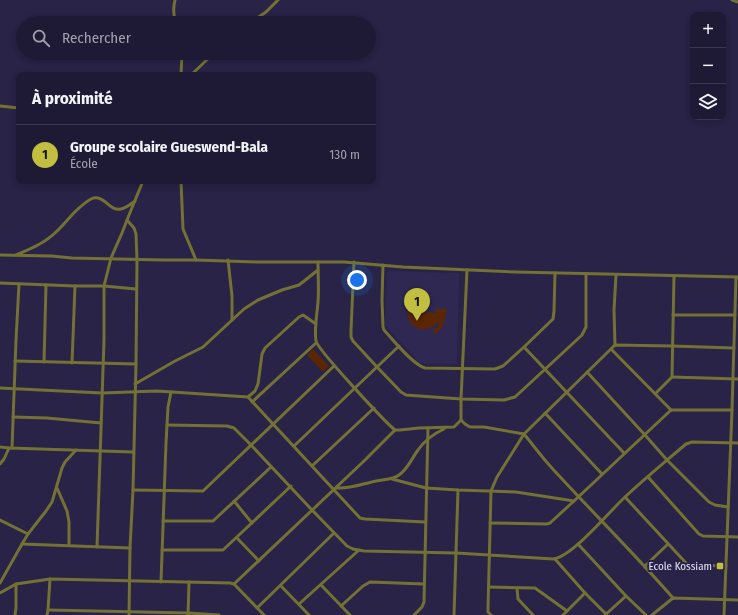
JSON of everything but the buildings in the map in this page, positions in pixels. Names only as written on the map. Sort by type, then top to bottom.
[{"type":"street","points":[[174,16],[175,0]]},
{"type":"street","points":[[260,16],[278,0]]},
{"type":"street","points":[[732,0],[738,2]]},
{"type":"street","points":[[181,72],[182,60]]},
{"type":"street","points":[[194,72],[207,60]]},
{"type":"street","points":[[0,106],[16,108]]},
{"type":"street","points":[[97,547],[104,286],[111,258],[142,184]]},
{"type":"street","points":[[181,184],[183,229],[196,260]]},
{"type":"street","points":[[14,255],[32,248],[49,238],[73,213],[92,199],[100,198],[114,208],[120,209],[135,201]]},
{"type":"street","points":[[127,220],[134,228],[136,234],[137,260],[136,364],[129,613]]},
{"type":"street","points":[[0,255],[137,260],[354,262],[467,270],[737,277],[734,315],[731,443],[724,615]]},
{"type":"street","points":[[228,260],[232,296],[232,320]]},
{"type":"street","points":[[318,262],[316,343],[334,366],[395,430]]},
{"type":"street","points":[[354,262],[350,330],[353,341],[406,395],[461,399],[504,400],[512,398],[584,333],[586,327],[586,274]]},
{"type":"street","points":[[383,265],[382,325],[384,330],[399,346],[418,365],[422,367],[500,368],[503,366],[552,320],[555,273]]},
{"type":"street","points":[[135,384],[201,348],[244,309],[258,300],[299,285],[318,270]]},
{"type":"street","points":[[234,584],[395,430],[445,428],[455,426],[461,420],[467,270]]},
{"type":"street","points":[[615,345],[614,310],[616,275]]},
{"type":"street","points":[[656,393],[672,377],[674,276]]},
{"type":"street","points":[[0,283],[104,286],[136,289]]},
{"type":"street","points":[[0,464],[10,448],[13,417],[19,284]]},
{"type":"street","points":[[44,362],[46,285]]},
{"type":"street","points":[[72,363],[75,286]]},
{"type":"street","points":[[248,398],[255,391],[258,384],[262,354],[265,348],[298,317],[303,315],[316,324]]},
{"type":"street","points":[[673,315],[734,315]]},
{"type":"street","points":[[252,402],[316,343]]},
{"type":"street","points":[[491,615],[488,610],[491,491],[497,477],[524,434],[615,345],[734,348]]},
{"type":"street","points":[[294,446],[399,346]]},
{"type":"street","points":[[524,347],[624,453]]},
{"type":"street","points":[[611,349],[656,393],[671,410]]},
{"type":"street","points":[[15,361],[136,364]]},
{"type":"street","points":[[132,490],[203,491],[334,366]]},
{"type":"street","points":[[587,372],[667,460],[709,502],[714,505],[728,507]]},
{"type":"street","points":[[672,377],[738,379]]},
{"type":"street","points":[[0,388],[102,393],[171,392],[248,398],[335,489],[356,515],[362,519],[426,522]]},
{"type":"street","points":[[161,582],[167,424],[171,392]]},
{"type":"street","points":[[312,466],[374,408]]},
{"type":"street","points":[[490,523],[542,525],[550,523],[671,410],[732,410]]},
{"type":"street","points":[[545,413],[602,474]]},
{"type":"street","points":[[13,417],[47,418],[101,423]]},
{"type":"street","points":[[461,420],[470,427],[484,427],[524,434],[550,466],[645,566],[673,598]]},
{"type":"street","points":[[167,424],[232,427],[251,445],[334,533],[353,549],[555,559],[578,544],[625,497],[686,444],[690,442],[738,443]]},
{"type":"street","points":[[414,615],[424,604],[428,428]]},
{"type":"street","points":[[335,489],[362,485],[399,475],[404,470],[418,448],[432,435],[445,428]]},
{"type":"street","points":[[0,447],[133,452]]},
{"type":"street","points":[[0,583],[28,534],[52,502],[64,465],[76,450]]},
{"type":"street","points":[[163,521],[213,521],[271,467]]},
{"type":"street","points":[[648,477],[699,534],[703,536],[738,536]]},
{"type":"street","points":[[392,478],[426,488],[516,492],[574,501]]},
{"type":"street","points":[[162,550],[222,550],[237,538],[290,486]]},
{"type":"street","points":[[56,487],[67,511],[69,522],[69,545]]},
{"type":"street","points":[[454,615],[458,490]]},
{"type":"street","points":[[625,497],[684,561],[689,564],[726,566]]},
{"type":"street","points":[[234,501],[252,523]]},
{"type":"street","points":[[0,520],[28,534]]},
{"type":"street","points":[[257,608],[334,533]]},
{"type":"street","points":[[237,538],[259,561]]},
{"type":"street","points":[[22,544],[130,548]]},
{"type":"street","points":[[578,544],[626,596],[646,615]]},
{"type":"street","points":[[645,566],[668,544]]},
{"type":"street","points":[[299,604],[359,550]]},
{"type":"street","points":[[555,559],[606,614],[626,596]]},
{"type":"street","points":[[47,615],[50,578]]},
{"type":"street","points":[[0,593],[16,584],[50,578],[230,583],[234,584],[264,615]]},
{"type":"street","points":[[188,614],[189,582]]},
{"type":"street","points":[[341,606],[363,586],[370,582],[424,584]]},
{"type":"street","points":[[15,615],[16,584]]},
{"type":"street","points":[[321,585],[350,615]]},
{"type":"street","points":[[281,586],[309,615]]},
{"type":"street","points":[[489,587],[532,587],[568,611]]},
{"type":"street","points":[[517,588],[518,599],[534,615]]},
{"type":"street","points":[[563,615],[586,593]]},
{"type":"street","points":[[652,615],[673,598],[738,600]]},
{"type":"street","points":[[48,610],[219,615]]},
{"type":"shaded area","points":[[388,271],[458,273],[457,363],[420,363],[385,325]]},
{"type":"shaded area","points":[[408,307],[419,311],[420,316],[422,316],[422,312],[436,313],[436,309],[447,309],[442,327],[434,334],[433,329],[437,328],[439,324],[438,322],[432,327],[425,329],[414,326],[411,323],[407,313]]},
{"type":"shaded area","points":[[313,349],[329,366],[323,372],[307,355]]},
{"type":"place","name":"Groupe scolaire Gueswend-Bala","points":[[417,321]]},
{"type":"place","name":"Ecole Kossiam","points":[[720,566]]}]
